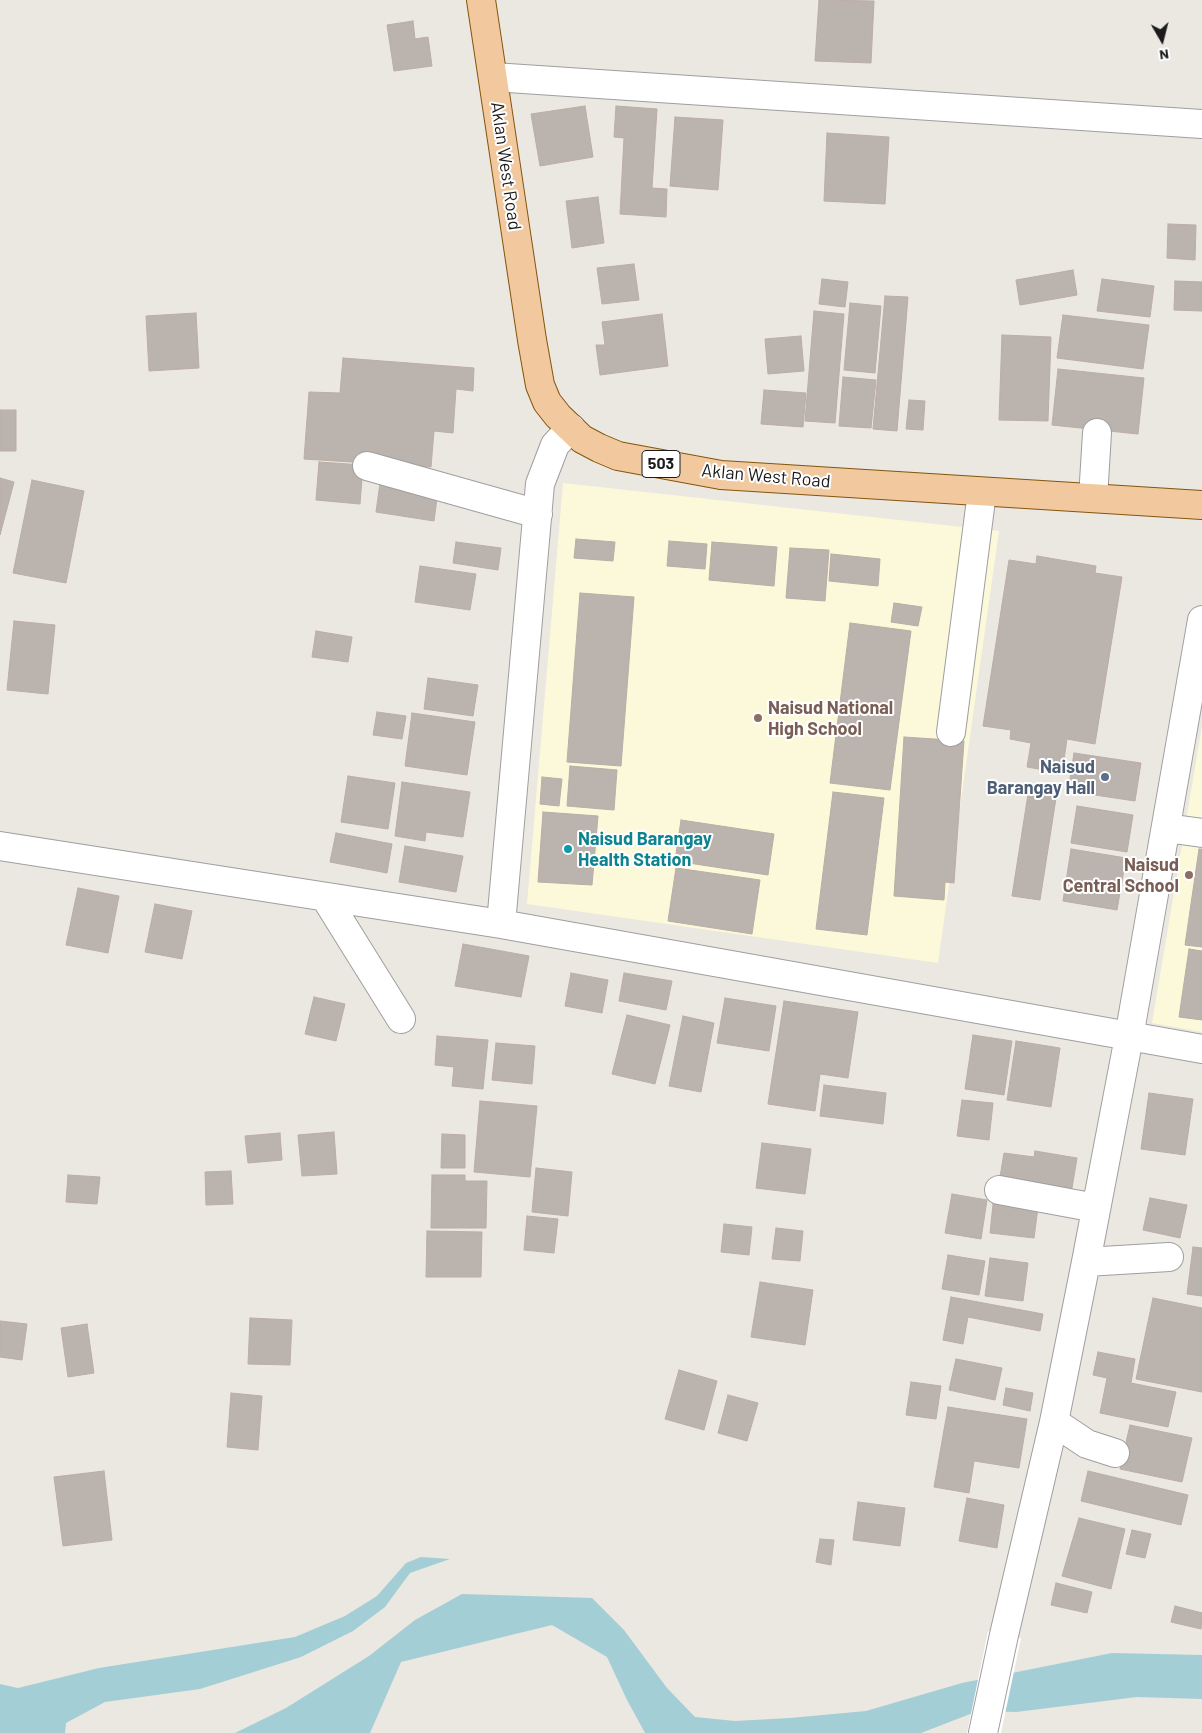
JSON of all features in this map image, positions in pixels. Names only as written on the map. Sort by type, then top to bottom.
[{"type":"main road","name":"Aklan West Road","points":[[481,0],[540,385],[548,402],[558,416],[582,439],[618,456],[721,474],[1202,505]]},
{"type":"street","points":[[493,77],[1202,124]]},
{"type":"street","points":[[501,924],[540,484],[555,445],[571,428]]},
{"type":"street","points":[[1094,498],[1097,433]]},
{"type":"street","points":[[367,466],[538,514]]},
{"type":"street","points":[[951,732],[982,492]]},
{"type":"street","points":[[983,1733],[1054,1422],[1086,1262],[1129,1037],[1202,620]]},
{"type":"street","points":[[1166,828],[1202,833]]},
{"type":"street","points":[[0,846],[501,924],[1202,1049]]},
{"type":"street","points":[[325,897],[401,1019]]},
{"type":"street","points":[[999,1190],[1096,1208]]},
{"type":"street","points":[[1086,1262],[1169,1257]]},
{"type":"street","points":[[1054,1422],[1087,1444],[1115,1453]]},
{"type":"shaded area","name":"Naisud National High School","points":[[563,483],[999,531],[938,963],[527,904]]},
{"type":"shaded area","name":"Naisud Central School","points":[[1202,726],[1202,1032],[1152,1023]]},
{"type":"water","points":[[421,1557],[450,1559],[410,1573],[385,1607],[353,1631],[301,1657],[200,1689],[105,1702],[66,1723],[65,1733],[0,1733],[0,1684],[18,1688],[99,1668],[295,1637],[345,1616],[377,1596],[406,1563]]},
{"type":"water","points":[[462,1594],[592,1598],[624,1630],[667,1688],[695,1717],[735,1721],[866,1711],[962,1683],[1112,1653],[1202,1655],[1202,1699],[1137,1697],[1016,1712],[978,1711],[921,1733],[645,1733],[607,1657],[552,1625],[401,1662],[370,1733],[235,1733],[286,1708],[369,1656],[415,1620]]},
{"type":"pier","points":[[988,1631],[1021,1638],[1001,1733],[967,1733]]},
{"type":"building","points":[[819,0],[874,1],[871,63],[815,61]]},
{"type":"building","points":[[413,21],[415,39],[428,37],[432,66],[394,71],[387,25]]},
{"type":"building","points":[[585,106],[593,157],[540,166],[531,114]]},
{"type":"building","points":[[616,106],[657,109],[652,188],[667,189],[666,217],[620,214],[624,138],[614,137]]},
{"type":"building","points":[[675,117],[723,120],[718,190],[670,186]]},
{"type":"building","points":[[827,133],[889,137],[885,204],[824,201]]},
{"type":"building","points":[[598,197],[604,243],[572,248],[566,201]]},
{"type":"building","points":[[1168,224],[1196,225],[1195,260],[1167,258]]},
{"type":"building","points":[[634,264],[639,300],[602,304],[597,268]]},
{"type":"building","points":[[1073,270],[1077,295],[1020,305],[1016,280]]},
{"type":"building","points":[[822,279],[848,282],[845,307],[819,304]]},
{"type":"building","points":[[1102,279],[1154,286],[1150,317],[1097,311]]},
{"type":"building","points":[[1175,281],[1202,282],[1202,311],[1174,310]]},
{"type":"building","points":[[885,296],[908,297],[897,431],[873,429]]},
{"type":"building","points":[[850,303],[881,306],[875,373],[844,370]]},
{"type":"building","points":[[814,311],[844,314],[835,423],[805,421]]},
{"type":"building","points":[[196,313],[199,368],[149,371],[146,316]]},
{"type":"building","points":[[662,314],[668,366],[600,375],[596,345],[605,345],[602,322]]},
{"type":"building","points":[[1063,315],[1149,325],[1143,369],[1057,358]]},
{"type":"building","points":[[1002,335],[1051,337],[1048,421],[999,420]]},
{"type":"building","points":[[801,336],[804,371],[768,374],[765,339]]},
{"type":"building","points":[[343,358],[474,368],[473,391],[456,389],[453,433],[434,431],[431,467],[304,459],[309,392],[340,393]]},
{"type":"building","points":[[1058,369],[1144,378],[1138,434],[1052,425]]},
{"type":"building","points":[[843,377],[876,380],[871,428],[839,426]]},
{"type":"building","points":[[764,390],[806,393],[803,427],[761,424]]},
{"type":"building","points":[[909,400],[925,401],[923,430],[906,429]]},
{"type":"building","points":[[0,410],[16,410],[16,451],[0,451]]},
{"type":"building","points":[[319,462],[363,465],[360,504],[316,500]]},
{"type":"building","points":[[0,478],[14,482],[0,535]]},
{"type":"building","points":[[32,480],[84,491],[66,583],[13,573]]},
{"type":"building","points":[[380,483],[438,491],[434,521],[376,512]]},
{"type":"building","points":[[576,539],[615,542],[613,561],[574,558]]},
{"type":"building","points":[[669,541],[707,544],[705,569],[667,566]]},
{"type":"building","points":[[456,542],[501,548],[498,570],[453,563]]},
{"type":"building","points":[[712,542],[777,547],[774,586],[709,580]]},
{"type":"building","points":[[790,548],[829,550],[825,601],[786,598]]},
{"type":"building","points":[[831,554],[880,559],[878,586],[829,581]]},
{"type":"building","points":[[1037,556],[1096,566],[1095,573],[1122,577],[1095,744],[1067,739],[1062,773],[1027,767],[1031,743],[1010,739],[1011,730],[983,726],[1009,560],[1036,564]]},
{"type":"building","points":[[420,566],[476,574],[470,610],[415,602]]},
{"type":"building","points":[[580,593],[634,597],[621,766],[567,762]]},
{"type":"building","points":[[894,603],[922,607],[918,626],[891,622]]},
{"type":"building","points":[[14,621],[55,625],[48,694],[7,690]]},
{"type":"building","points":[[850,623],[911,631],[890,790],[830,783]]},
{"type":"building","points":[[316,631],[352,637],[348,662],[312,657]]},
{"type":"building","points":[[428,678],[478,685],[473,716],[424,709]]},
{"type":"building","points":[[377,712],[406,716],[402,739],[373,735]]},
{"type":"building","points":[[412,713],[475,722],[467,775],[405,766]]},
{"type":"building","points":[[904,737],[964,741],[954,883],[945,882],[944,900],[894,896]]},
{"type":"building","name":"Naisud Barangay Hall","points":[[1074,753],[1141,763],[1135,801],[1068,791]]},
{"type":"building","points":[[570,766],[617,770],[614,810],[567,806]]},
{"type":"building","points":[[348,776],[395,783],[388,829],[341,822]]},
{"type":"building","points":[[542,777],[562,779],[559,806],[540,804]]},
{"type":"building","points":[[402,782],[470,792],[463,837],[426,832],[425,841],[395,836]]},
{"type":"building","points":[[1029,788],[1057,792],[1040,900],[1012,896]]},
{"type":"building","points":[[833,792],[884,798],[867,935],[816,929]]},
{"type":"building","points":[[1077,806],[1133,815],[1127,852],[1071,843]]},
{"type":"building","name":"Naisud Barangay Health Station","points":[[543,812],[598,816],[592,885],[538,882]]},
{"type":"building","points":[[681,820],[774,834],[768,875],[675,861]]},
{"type":"building","points":[[336,833],[392,844],[387,873],[330,862]]},
{"type":"building","points":[[405,846],[463,856],[456,892],[399,882]]},
{"type":"building","points":[[1071,849],[1126,858],[1117,910],[1063,901]]},
{"type":"building","points":[[1199,849],[1202,849],[1202,947],[1185,945]]},
{"type":"building","points":[[676,868],[760,880],[752,934],[668,921]]},
{"type":"building","points":[[78,888],[119,896],[108,953],[66,945]]},
{"type":"building","points":[[155,904],[192,911],[182,959],[145,952]]},
{"type":"building","points":[[463,944],[529,956],[521,997],[455,986]]},
{"type":"building","points":[[1189,949],[1202,951],[1202,1020],[1179,1017]]},
{"type":"building","points":[[571,973],[608,980],[602,1013],[565,1006]]},
{"type":"building","points":[[624,973],[672,981],[666,1010],[619,1001]]},
{"type":"building","points":[[314,997],[345,1004],[336,1041],[305,1034]]},
{"type":"building","points":[[725,998],[776,1006],[769,1051],[717,1043]]},
{"type":"building","points":[[784,1001],[858,1012],[848,1078],[820,1074],[815,1111],[768,1104]]},
{"type":"building","points":[[627,1015],[670,1025],[655,1084],[612,1074]]},
{"type":"building","points":[[683,1016],[714,1023],[701,1092],[669,1086]]},
{"type":"building","points":[[973,1035],[1012,1041],[1004,1095],[965,1089]]},
{"type":"building","points":[[437,1036],[488,1040],[483,1089],[452,1086],[454,1067],[435,1065]]},
{"type":"building","points":[[1016,1041],[1060,1048],[1051,1107],[1007,1100]]},
{"type":"building","points":[[496,1043],[535,1046],[532,1084],[492,1080]]},
{"type":"building","points":[[824,1085],[886,1093],[883,1124],[820,1116]]},
{"type":"building","points":[[1149,1093],[1193,1099],[1185,1155],[1141,1149]]},
{"type":"building","points":[[962,1100],[993,1103],[989,1140],[957,1136]]},
{"type":"building","points":[[480,1101],[537,1106],[530,1177],[474,1172]]},
{"type":"building","points":[[334,1132],[337,1174],[302,1176],[298,1135]]},
{"type":"building","points":[[280,1133],[282,1160],[248,1163],[245,1136]]},
{"type":"building","points":[[442,1134],[465,1135],[465,1168],[441,1168]]},
{"type":"building","points":[[762,1143],[811,1149],[805,1194],[756,1188]]},
{"type":"building","points":[[1035,1151],[1077,1158],[1071,1194],[999,1183],[1004,1153],[1034,1157]]},
{"type":"building","points":[[536,1168],[572,1172],[568,1216],[532,1212]]},
{"type":"building","points":[[231,1171],[233,1204],[206,1205],[205,1172]]},
{"type":"building","points":[[68,1175],[100,1177],[97,1204],[66,1202]]},
{"type":"building","points":[[432,1175],[465,1175],[465,1181],[487,1181],[486,1228],[431,1228]]},
{"type":"building","points":[[952,1194],[987,1200],[981,1239],[945,1233]]},
{"type":"building","points":[[994,1195],[1039,1200],[1034,1238],[990,1233]]},
{"type":"building","points":[[1150,1198],[1187,1205],[1180,1238],[1143,1230]]},
{"type":"building","points":[[527,1216],[558,1219],[554,1253],[524,1250]]},
{"type":"building","points":[[724,1224],[752,1227],[749,1255],[721,1252]]},
{"type":"building","points":[[776,1228],[803,1231],[800,1261],[772,1259]]},
{"type":"building","points":[[427,1231],[482,1232],[481,1277],[426,1277]]},
{"type":"building","points":[[1193,1247],[1202,1248],[1202,1296],[1187,1294]]},
{"type":"building","points":[[948,1255],[985,1261],[979,1295],[942,1289]]},
{"type":"building","points":[[990,1258],[1028,1263],[1023,1301],[985,1296]]},
{"type":"building","points":[[760,1282],[813,1290],[805,1345],[751,1337]]},
{"type":"building","points":[[951,1297],[1043,1314],[1040,1331],[968,1317],[963,1344],[943,1340]]},
{"type":"building","points":[[1153,1298],[1202,1308],[1202,1392],[1136,1379]]},
{"type":"building","points":[[250,1318],[292,1320],[290,1365],[248,1364]]},
{"type":"building","points":[[0,1321],[27,1324],[22,1360],[0,1357]]},
{"type":"building","points":[[87,1324],[94,1373],[68,1377],[61,1328]]},
{"type":"building","points":[[1098,1352],[1135,1359],[1131,1383],[1176,1392],[1168,1427],[1100,1413],[1107,1378],[1093,1375]]},
{"type":"building","points":[[956,1359],[1002,1368],[995,1400],[949,1390]]},
{"type":"building","points":[[679,1370],[717,1381],[704,1430],[665,1419]]},
{"type":"building","points":[[911,1382],[941,1386],[936,1419],[906,1415]]},
{"type":"building","points":[[1006,1388],[1033,1393],[1030,1411],[1003,1405]]},
{"type":"building","points":[[231,1393],[262,1396],[258,1450],[227,1447]]},
{"type":"building","points":[[728,1395],[758,1403],[747,1441],[718,1433]]},
{"type":"building","points":[[948,1407],[1027,1419],[1019,1468],[974,1461],[969,1493],[934,1487]]},
{"type":"building","points":[[1130,1425],[1192,1438],[1182,1482],[1120,1469]]},
{"type":"building","points":[[104,1471],[112,1540],[63,1546],[54,1477]]},
{"type":"building","points":[[1088,1471],[1188,1495],[1181,1525],[1081,1501]]},
{"type":"building","points":[[967,1498],[1004,1505],[997,1548],[959,1541]]},
{"type":"building","points":[[858,1502],[905,1508],[900,1546],[853,1540]]},
{"type":"building","points":[[1079,1518],[1125,1529],[1111,1589],[1062,1576]]},
{"type":"building","points":[[1132,1530],[1151,1534],[1145,1558],[1126,1554]]},
{"type":"building","points":[[820,1539],[834,1540],[831,1565],[816,1562]]},
{"type":"building","points":[[1056,1583],[1092,1592],[1087,1613],[1051,1605]]},
{"type":"building","points":[[1175,1606],[1202,1613],[1201,1629],[1171,1622]]},
{"type":"place","name":"Naisud National High School","points":[[758,718]]},
{"type":"place","name":"Naisud Barangay Hall","points":[[1105,777]]},
{"type":"place","name":"Naisud Barangay Health Station","points":[[568,849]]},
{"type":"place","name":"Naisud Central School","points":[[1189,875]]}]
